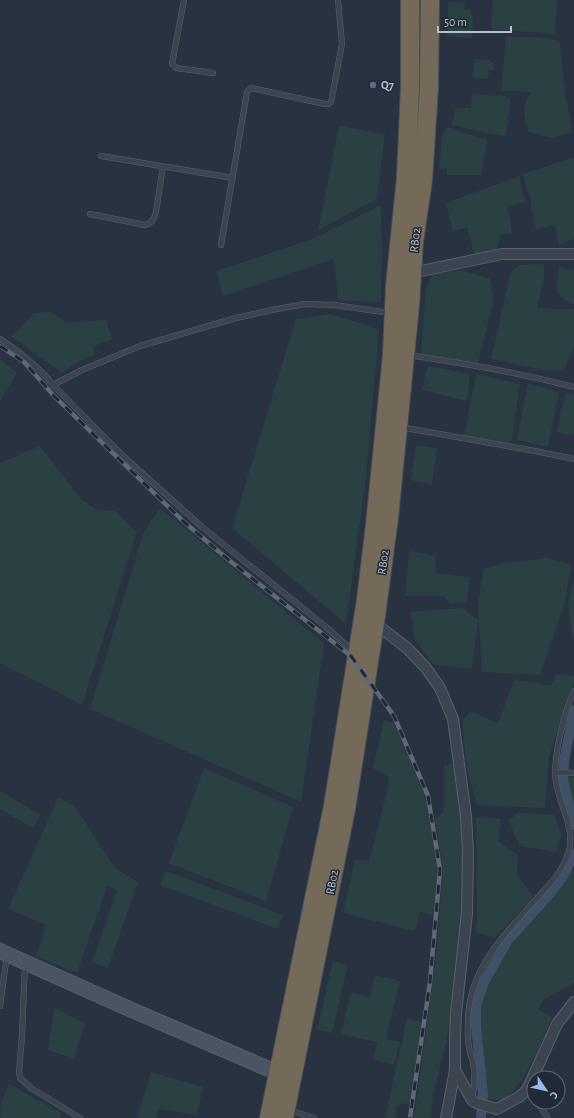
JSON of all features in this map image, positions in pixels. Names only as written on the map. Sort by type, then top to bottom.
[{"type":"highway","name":"RB02","points":[[269,1118],[333,806],[366,600],[392,355],[393,313],[406,177],[410,86],[410,0]]},
{"type":"highway","name":"RB02","points":[[285,1114],[344,817],[375,623],[389,518],[414,242],[423,180],[429,87],[430,0]]},
{"type":"street","points":[[412,273],[502,254],[574,254]]},
{"type":"street","points":[[375,623],[408,649],[426,668],[440,688],[453,719],[465,810],[468,852],[467,913],[454,1040],[455,1070],[446,1118]]},
{"type":"street","points":[[3,952],[278,1073]]},
{"type":"street","points":[[536,1070],[557,1024],[574,1002]]},
{"type":"street","points":[[455,1070],[474,1101],[497,1109],[519,1097],[526,1091]]},
{"type":"lane","points":[[184,0],[172,64],[176,68],[213,73]]},
{"type":"lane","points":[[221,245],[246,96],[251,88],[325,104],[329,104],[331,102],[342,44],[338,0]]},
{"type":"lane","points":[[101,156],[233,178]]},
{"type":"lane","points":[[90,214],[145,225],[154,220],[163,166]]},
{"type":"lane","points":[[53,385],[82,370],[140,346],[236,318],[277,309],[305,304],[334,305],[393,313]]},
{"type":"lane","points":[[0,339],[24,356],[43,373],[122,455],[196,522],[326,627],[357,655]]},
{"type":"lane","points":[[405,354],[514,373],[574,387]]},
{"type":"lane","points":[[397,427],[529,450],[574,460]]},
{"type":"lane","points":[[474,1101],[474,1068],[469,1046],[468,1016],[474,983],[486,960],[497,944],[558,874],[565,863],[570,847],[568,824],[558,791],[561,772],[558,745],[564,720],[574,691]]},
{"type":"lane","points":[[561,772],[574,773]]},
{"type":"lane","points":[[0,1006],[3,952]]},
{"type":"lane","points":[[25,962],[19,1072],[20,1078],[32,1088],[80,1118]]},
{"type":"lane","points":[[285,1114],[314,1118]]},
{"type":"green space","points":[[493,0],[558,0],[554,34],[492,29]]},
{"type":"green space","points":[[448,2],[465,3],[464,9],[471,10],[470,15],[473,15],[472,38],[447,36]]},
{"type":"green space","points":[[506,36],[548,38],[560,42],[564,83],[572,132],[552,138],[528,132],[524,106],[533,92],[501,91]]},
{"type":"green space","points":[[474,59],[491,60],[491,63],[494,63],[494,70],[489,70],[488,79],[473,78]]},
{"type":"green space","points":[[472,94],[505,96],[511,98],[506,136],[452,125],[455,108],[471,108]]},
{"type":"green space","points":[[339,126],[385,134],[377,199],[318,230]]},
{"type":"green space","points":[[446,127],[487,140],[481,175],[447,175],[447,168],[439,169],[442,138]]},
{"type":"green space","points":[[574,157],[574,238],[559,246],[555,225],[536,229],[529,192],[527,192],[523,174]]},
{"type":"green space","points":[[519,176],[525,202],[508,207],[512,234],[501,234],[496,252],[475,256],[467,228],[453,231],[446,203]]},
{"type":"green space","points":[[381,205],[381,302],[338,300],[334,259],[223,296],[216,271],[315,238]]},
{"type":"green space","points":[[544,264],[544,279],[537,308],[574,309],[574,346],[564,370],[547,371],[491,359],[511,271],[520,265]]},
{"type":"green space","points":[[558,267],[574,270],[574,304],[571,304],[557,293]]},
{"type":"green space","points":[[462,270],[490,279],[494,299],[478,363],[421,354],[426,288],[432,275]]},
{"type":"green space","points":[[52,312],[66,323],[106,320],[112,339],[93,347],[95,354],[78,362],[62,373],[11,336],[35,313]]},
{"type":"green space","points":[[330,314],[379,329],[366,478],[346,624],[232,528],[296,319]]},
{"type":"green space","points":[[0,359],[17,373],[0,401]]},
{"type":"green space","points":[[428,366],[470,374],[467,401],[422,390]]},
{"type":"green space","points":[[476,374],[520,384],[511,444],[464,437]]},
{"type":"green space","points":[[528,383],[559,393],[548,447],[517,440]]},
{"type":"green space","points":[[565,393],[574,395],[574,436],[557,432]]},
{"type":"green space","points":[[416,445],[437,448],[432,485],[411,480]]},
{"type":"green space","points":[[40,446],[81,499],[97,510],[115,511],[137,532],[82,705],[0,663],[0,463]]},
{"type":"green space","points":[[160,508],[324,643],[301,802],[90,709],[144,531]]},
{"type":"green space","points":[[409,550],[435,556],[436,573],[470,577],[467,602],[450,604],[444,596],[405,596]]},
{"type":"green space","points":[[547,558],[571,564],[565,603],[540,675],[482,672],[478,606],[483,569],[505,563]]},
{"type":"green space","points":[[574,578],[574,640],[572,637],[568,601]]},
{"type":"green space","points":[[462,608],[478,620],[472,669],[434,665],[415,640],[411,612]]},
{"type":"green space","points":[[557,674],[574,676],[574,682],[549,757],[545,808],[477,805],[467,769],[462,722],[470,711],[498,723],[514,680],[551,685]]},
{"type":"green space","points":[[384,720],[394,723],[426,798],[437,866],[438,892],[433,915],[420,912],[415,931],[343,913],[355,859],[369,861],[389,784],[389,777],[373,768]]},
{"type":"green space","points":[[456,764],[465,847],[464,913],[458,990],[433,1094],[431,1118],[414,1118],[436,957],[443,871],[435,818],[444,812],[444,765]]},
{"type":"green space","points":[[204,768],[293,807],[266,901],[169,863]]},
{"type":"green space","points":[[566,776],[574,777],[574,816],[565,780]]},
{"type":"green space","points":[[0,791],[41,815],[33,828],[0,809]]},
{"type":"green space","points":[[58,798],[74,805],[115,868],[138,882],[108,968],[92,962],[117,890],[107,886],[77,973],[36,957],[46,925],[8,909]]},
{"type":"green space","points":[[519,812],[554,815],[562,834],[556,852],[520,846],[508,821]]},
{"type":"green space","points":[[476,817],[501,819],[498,841],[518,855],[517,874],[533,897],[495,938],[475,932],[477,922]]},
{"type":"green space","points":[[571,869],[574,870],[574,983],[543,1000],[538,1009],[552,1017],[535,1056],[518,1086],[507,1096],[497,1100],[486,1097],[478,1027],[480,1006],[491,973],[503,954],[524,927],[555,892]]},
{"type":"green space","points":[[166,871],[283,915],[278,929],[160,885]]},
{"type":"green space","points":[[333,961],[348,965],[332,1033],[317,1030]]},
{"type":"green space","points":[[375,975],[400,981],[386,1039],[400,1042],[394,1065],[373,1060],[377,1042],[341,1034],[351,992],[370,997]]},
{"type":"green space","points":[[54,1008],[85,1023],[74,1059],[48,1050]]},
{"type":"green space","points":[[407,1018],[423,1022],[410,1103],[396,1105],[396,1118],[385,1118]]},
{"type":"green space","points":[[151,1072],[203,1087],[197,1115],[158,1109],[156,1118],[137,1118]]},
{"type":"green space","points":[[9,1084],[61,1113],[60,1118],[0,1118],[1,1104]]},
{"type":"waterway","points":[[574,710],[564,761],[563,780],[574,825]]},
{"type":"waterway","points":[[481,1118],[483,1094],[476,1027],[476,1006],[484,982],[508,940],[548,896],[562,878],[574,854]]},
{"type":"railway","points":[[0,346],[24,362],[55,397],[184,522],[230,561],[351,656],[394,716],[428,796],[440,870],[430,982],[410,1118]]},
{"type":"place","name":"Q7","points":[[373,85]]}]
